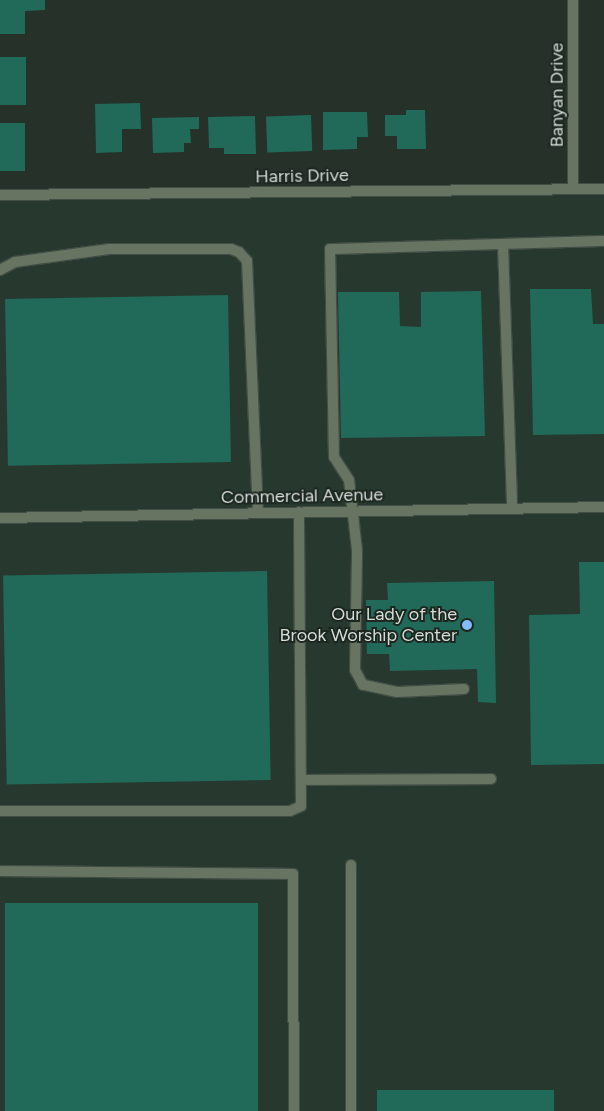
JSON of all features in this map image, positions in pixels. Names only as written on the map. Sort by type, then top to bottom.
[{"type":"street","name":"Banyan Drive","points":[[573,0],[574,189]]},
{"type":"street","name":"Harris Drive","points":[[0,196],[604,189]]},
{"type":"street","points":[[464,689],[397,692],[363,685],[355,670],[354,512],[349,480],[334,457],[330,249],[604,241]]},
{"type":"street","points":[[503,245],[512,509]]},
{"type":"street","points":[[0,270],[14,262],[109,249],[231,249],[239,252],[247,261],[258,514]]},
{"type":"street","name":"Commercial Avenue","points":[[0,518],[604,507]]},
{"type":"street","points":[[0,811],[290,811],[301,806],[299,512]]},
{"type":"street","points":[[301,780],[491,780]]},
{"type":"street","points":[[351,865],[351,1111]]},
{"type":"street","points":[[0,871],[293,874],[294,1111]]},
{"type":"shaded area","points":[[0,195],[604,195],[604,1111],[0,1111]]},
{"type":"building","points":[[0,0],[45,0],[45,10],[25,11],[25,34],[0,34]]},
{"type":"building","points":[[0,57],[26,57],[26,105],[0,105]]},
{"type":"building","points":[[140,103],[141,129],[122,129],[122,152],[96,153],[95,104]]},
{"type":"building","points":[[406,110],[425,110],[426,149],[397,149],[397,136],[385,136],[385,115],[406,115]]},
{"type":"building","points":[[323,112],[367,112],[368,137],[357,137],[357,149],[323,150]]},
{"type":"building","points":[[311,115],[312,151],[267,153],[266,117]]},
{"type":"building","points":[[255,116],[256,154],[224,154],[224,148],[209,148],[208,117]]},
{"type":"building","points":[[199,117],[199,129],[190,129],[191,143],[184,143],[184,152],[153,153],[152,118]]},
{"type":"building","points":[[0,123],[25,123],[25,171],[0,171]]},
{"type":"building","points":[[530,289],[591,289],[593,324],[604,324],[604,434],[533,435]]},
{"type":"building","points":[[481,291],[485,436],[341,438],[338,292],[399,292],[400,326],[421,327],[421,292]]},
{"type":"building","points":[[228,295],[231,462],[8,466],[5,299]]},
{"type":"building","points":[[579,562],[604,562],[604,764],[531,765],[529,615],[580,614]]},
{"type":"building","points":[[267,571],[271,780],[7,785],[3,576]]},
{"type":"building","points":[[494,581],[496,703],[478,702],[477,669],[390,671],[389,654],[367,654],[366,600],[388,600],[387,583]]},
{"type":"building","points":[[5,903],[258,903],[258,1111],[5,1111]]},
{"type":"building","points":[[377,1090],[554,1090],[554,1111],[377,1111]]},
{"type":"place","name":"Our Lady of the Brook Worship Center","points":[[467,625]]}]
